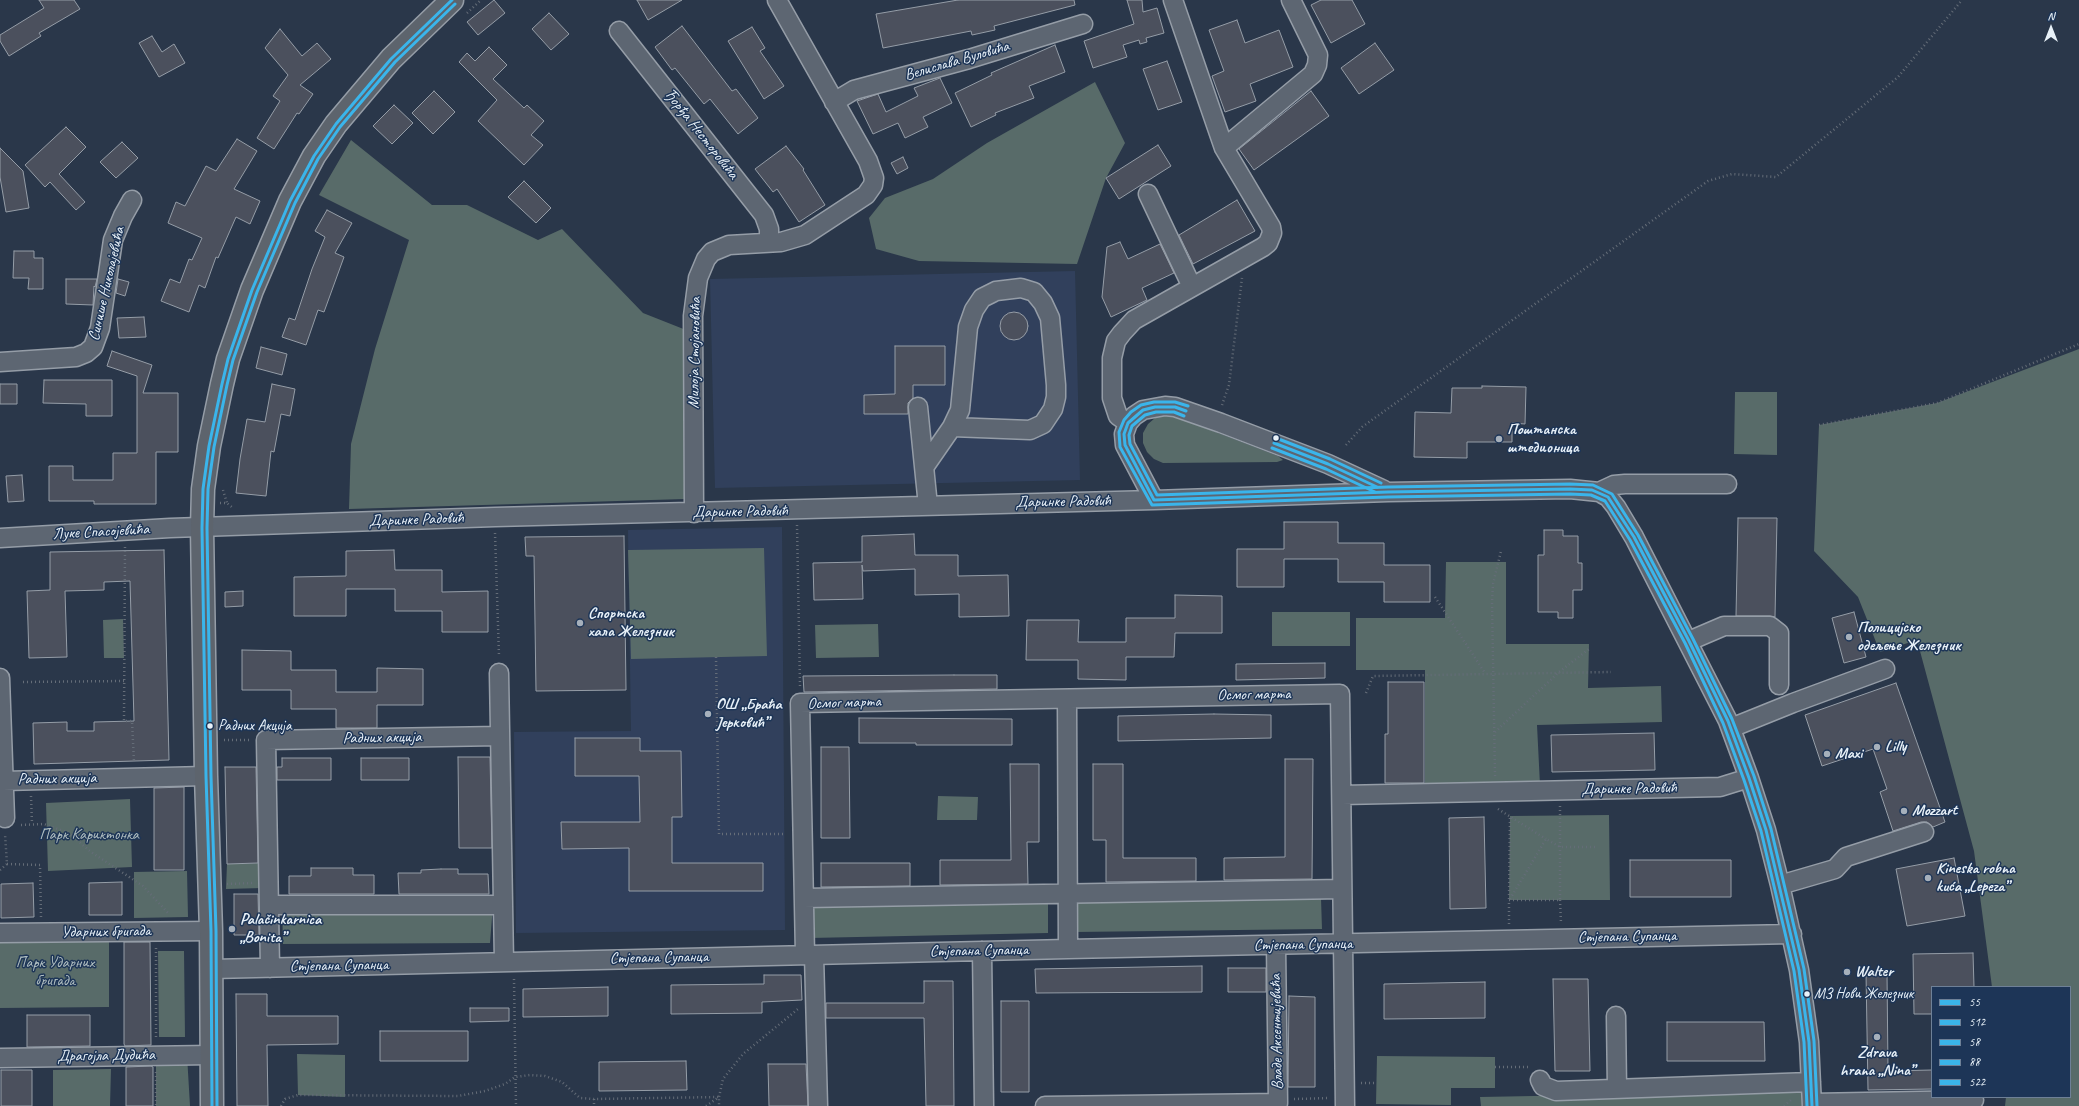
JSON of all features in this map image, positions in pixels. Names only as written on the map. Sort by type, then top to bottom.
[{"type":"main road","points":[[212,1106],[212,969],[206,776],[202,528],[203,489],[209,446],[228,359],[252,290],[290,201],[314,156],[353,103],[391,58],[458,8]]},
{"type":"street","name":"Милоја Стојановића","points":[[694,513],[693,316],[698,278],[706,259],[720,248],[744,243],[796,239],[814,231],[866,195],[873,185],[874,178],[871,166],[777,0]]},
{"type":"street","points":[[1128,423],[1118,416],[1112,398],[1112,358],[1116,341],[1134,320],[1263,247],[1268,243],[1272,233],[1271,227],[1224,148],[1173,0]]},
{"type":"street","points":[[1224,148],[1313,74],[1317,65],[1318,55],[1291,0]]},
{"type":"street","name":"Велислава Вуловића","points":[[834,102],[854,90],[1083,24]]},
{"type":"street","name":"Ђорђа Несторовића","points":[[619,31],[764,215],[769,229],[769,242]]},
{"type":"street","points":[[1148,194],[1192,287]]},
{"type":"street","name":"Синише Николајевића","points":[[0,362],[76,357],[86,353],[93,347],[100,328],[113,240],[123,216],[132,200]]},
{"type":"street","points":[[925,466],[952,428],[960,410],[968,327],[974,310],[982,298],[996,291],[1020,288],[1034,292],[1043,303],[1050,318],[1056,385],[1056,397],[1053,409],[1043,424],[1030,430],[952,428]]},
{"type":"street","points":[[1154,500],[1125,445],[1124,434],[1128,423],[1134,416],[1143,410],[1165,406],[1175,407],[1321,462],[1388,492]]},
{"type":"street","points":[[918,407],[928,506]]},
{"type":"street","points":[[1599,492],[1614,485],[1625,484],[1727,484]]},
{"type":"street","name":"Даринке Радовић","points":[[202,528],[495,517],[694,513],[1388,492],[1570,489],[1599,492]]},
{"type":"street","points":[[1599,492],[1608,497],[1616,507],[1634,537],[1689,642],[1730,728],[1749,778],[1766,830],[1792,934],[1804,1004],[1812,1105],[1974,1100]]},
{"type":"street","name":"Луке Спасојевића","points":[[0,538],[202,528]]},
{"type":"street","points":[[1689,642],[1724,626],[1770,626],[1779,633],[1779,685]]},
{"type":"street","points":[[1730,728],[1885,669]]},
{"type":"street","points":[[499,673],[502,904],[509,968]]},
{"type":"street","points":[[0,678],[3,781],[10,825]]},
{"type":"street","name":"Осмог марта","points":[[809,955],[804,898],[800,703],[1340,694],[1345,1102]]},
{"type":"street","points":[[1067,698],[1068,949]]},
{"type":"street","name":"Радних акција","points":[[266,740],[499,736]]},
{"type":"street","name":"Стјепана Супанца","points":[[266,740],[270,968]]},
{"type":"street","name":"Радних акција","points":[[3,781],[206,776]]},
{"type":"street","name":"Даринке Радовић","points":[[1502,791],[1720,787],[1749,778]]},
{"type":"street","points":[[1342,795],[1502,791]]},
{"type":"street","points":[[1780,886],[1835,869],[1846,857],[1924,832]]},
{"type":"street","points":[[804,898],[1342,888]]},
{"type":"street","points":[[269,905],[502,904]]},
{"type":"street","name":"Ударних бригада","points":[[0,933],[211,931]]},
{"type":"street","name":"Стјепана Супанца","points":[[212,969],[509,968],[809,955],[1792,934]]},
{"type":"street","name":"Владе Аксентијевића","points":[[1045,1106],[1278,1102],[1276,945]]},
{"type":"street","points":[[982,951],[984,1106]]},
{"type":"street","points":[[809,955],[815,991],[818,1106]]},
{"type":"street","points":[[1616,1016],[1617,1089]]},
{"type":"street","name":"Драгојла Дудића","points":[[0,1058],[212,1054]]},
{"type":"street","points":[[1536,1074],[1543,1086],[1556,1091],[1811,1082]]},
{"type":"path","points":[[458,8],[481,0]]},
{"type":"path","points":[[1346,445],[1362,427],[1708,181],[1732,174],[1776,177],[1898,77],[1962,0]]},
{"type":"path","points":[[1222,405],[1229,385],[1242,278],[1241,271],[1236,263]]},
{"type":"path","points":[[1819,425],[1938,403],[2079,344]]},
{"type":"path","points":[[222,486],[227,503]]},
{"type":"path","points":[[797,510],[800,703]]},
{"type":"path","points":[[495,517],[499,673]]},
{"type":"path","points":[[125,531],[124,721],[132,721],[135,777]]},
{"type":"path","points":[[1501,551],[1493,584],[1492,602],[1494,732],[1502,791],[1496,808],[1560,847],[1598,847]]},
{"type":"path","points":[[1435,597],[1485,673]]},
{"type":"path","points":[[1494,732],[1559,672],[1589,650]]},
{"type":"path","points":[[716,658],[719,834],[784,834]]},
{"type":"path","points":[[1366,693],[1373,676],[1611,672]]},
{"type":"path","points":[[23,682],[124,681]]},
{"type":"path","points":[[221,740],[266,740]]},
{"type":"path","points":[[24,780],[30,786],[32,824]]},
{"type":"path","points":[[1560,790],[1561,926]]},
{"type":"path","points":[[1509,927],[1510,816]]},
{"type":"path","points":[[7,864],[10,825],[44,824],[69,833],[91,852],[143,886],[184,931]]},
{"type":"path","points":[[1509,900],[1546,839]]},
{"type":"path","points":[[0,870],[7,864],[40,864],[41,933]]},
{"type":"path","points":[[227,884],[269,882]]},
{"type":"path","points":[[1509,900],[1560,900]]},
{"type":"path","points":[[156,932],[156,1106]]},
{"type":"path","points":[[509,968],[516,1106]]},
{"type":"path","points":[[719,1106],[719,1097],[723,1078],[743,1054],[794,1014],[815,991]]},
{"type":"path","points":[[1495,1067],[1536,1074]]},
{"type":"path","points":[[281,1106],[285,1100],[298,1095],[458,1096],[485,1091],[505,1084],[515,1077],[530,1075],[545,1076],[562,1082],[580,1098],[719,1097]]},
{"type":"path","points":[[706,1106],[719,1097]]},
{"type":"path","points":[[594,1099],[594,1106]]},
{"type":"path","points":[[1278,1099],[1345,1102]]},
{"type":"shaded area","points":[[1075,271],[1080,480],[715,488],[710,279]]},
{"type":"shaded area","name":"ОШ „Браћа Јерковић”","points":[[782,527],[785,930],[516,933],[514,732],[631,731],[628,530]]},
{"type":"green space","points":[[1095,82],[1125,143],[1106,178],[1077,264],[919,261],[876,249],[869,218],[885,198],[933,179],[987,143]]},
{"type":"green space","points":[[351,140],[432,205],[467,205],[538,240],[562,229],[643,313],[686,330],[685,499],[349,509],[351,444],[375,349],[409,240],[319,195]]},
{"type":"green space","points":[[2079,349],[2079,1106],[2005,1106],[2006,1098],[2071,1098],[2071,986],[1992,986],[1974,851],[1917,640],[1880,652],[1858,597],[1814,551],[1819,425],[1937,403]]},
{"type":"green space","points":[[1735,392],[1777,392],[1777,455],[1734,454]]},
{"type":"green space","points":[[1164,415],[1174,416],[1278,456],[1283,460],[1277,462],[1163,463],[1154,459],[1147,452],[1143,443],[1143,433],[1148,424],[1155,418]]},
{"type":"green space","points":[[764,548],[767,656],[631,659],[628,550]]},
{"type":"green space","points":[[1446,562],[1506,562],[1506,644],[1589,644],[1588,688],[1661,686],[1662,722],[1537,725],[1540,785],[1425,789],[1425,670],[1356,670],[1356,618],[1445,618]]},
{"type":"green space","points":[[1272,612],[1350,612],[1350,646],[1272,646]]},
{"type":"green space","points":[[123,619],[124,658],[104,658],[103,620]]},
{"type":"green space","points":[[878,624],[879,657],[816,658],[815,625]]},
{"type":"green space","points":[[938,796],[978,797],[977,820],[937,820]]},
{"type":"green space","name":"Парк Кариктонка","points":[[130,799],[132,867],[48,871],[46,803]]},
{"type":"green space","points":[[1609,815],[1610,900],[1509,900],[1510,816]]},
{"type":"green space","points":[[262,863],[263,888],[226,889],[227,864]]},
{"type":"green space","points":[[187,871],[188,917],[134,918],[134,872]]},
{"type":"green space","points":[[1321,898],[1322,929],[1075,932],[1074,902]]},
{"type":"green space","points":[[1048,902],[1048,933],[810,938],[809,906]]},
{"type":"green space","points":[[282,905],[493,905],[490,943],[283,944]]},
{"type":"green space","name":"Парк Ударних бригада","points":[[109,937],[109,1007],[0,1008],[0,938]]},
{"type":"green space","points":[[158,951],[184,951],[185,1037],[159,1037]]},
{"type":"green space","points":[[297,1054],[345,1055],[345,1097],[298,1095]]},
{"type":"green space","points":[[187,1055],[190,1106],[156,1106],[156,1056]]},
{"type":"green space","points":[[1377,1056],[1495,1057],[1495,1088],[1451,1088],[1451,1105],[1376,1104]]},
{"type":"green space","points":[[111,1069],[110,1106],[53,1106],[53,1070]]},
{"type":"green space","points":[[1801,1091],[1806,1099],[1806,1106],[1481,1106],[1480,1097]]},
{"type":"building","points":[[39,0],[74,0],[80,9],[39,33],[41,36],[9,56],[0,41],[0,35],[44,8]]},
{"type":"building","points":[[494,0],[505,13],[478,35],[467,22]]},
{"type":"building","points":[[637,0],[682,0],[648,20]]},
{"type":"building","points":[[958,0],[1074,0],[1075,5],[994,26],[995,30],[972,35],[971,31],[883,48],[876,14]]},
{"type":"building","points":[[1127,0],[1142,0],[1143,12],[1157,8],[1164,33],[1146,38],[1147,42],[1140,44],[1139,40],[1123,45],[1127,57],[1093,68],[1084,41],[1134,24]]},
{"type":"building","points":[[1321,0],[1352,0],[1365,24],[1331,43],[1311,5]]},
{"type":"building","points":[[549,13],[569,34],[551,50],[532,29]]},
{"type":"building","points":[[1237,20],[1245,43],[1279,30],[1293,67],[1250,84],[1256,101],[1225,112],[1212,76],[1224,71],[1209,30]]},
{"type":"building","points":[[682,26],[732,91],[736,89],[758,118],[738,134],[710,99],[704,104],[675,68],[672,70],[655,47]]},
{"type":"building","points":[[752,27],[765,48],[760,51],[784,86],[764,99],[728,41]]},
{"type":"building","points":[[280,29],[302,56],[317,43],[331,59],[300,85],[313,94],[299,114],[297,113],[274,149],[257,138],[280,101],[273,96],[288,75],[265,48]]},
{"type":"building","points":[[152,36],[162,52],[174,44],[185,63],[159,77],[139,43]]},
{"type":"building","points":[[1375,43],[1394,70],[1359,94],[1341,68]]},
{"type":"building","points":[[1055,45],[1065,72],[1029,86],[1034,98],[995,113],[996,115],[971,127],[955,93],[992,75],[991,73]]},
{"type":"building","points":[[489,47],[507,65],[493,79],[524,108],[527,105],[544,121],[531,135],[543,145],[524,165],[478,121],[497,100],[459,62],[467,53],[475,61]]},
{"type":"building","points":[[1167,61],[1182,102],[1158,110],[1143,69]]},
{"type":"building","points":[[940,78],[952,103],[923,117],[928,127],[905,138],[898,123],[873,134],[857,101],[878,94],[886,112],[918,96],[914,88]]},
{"type":"building","points":[[434,91],[455,112],[433,134],[412,113]]},
{"type":"building","points":[[1311,91],[1329,116],[1254,170],[1239,149]]},
{"type":"building","points":[[394,105],[413,123],[392,144],[373,126]]},
{"type":"building","points":[[66,127],[86,147],[59,174],[85,202],[76,210],[50,182],[45,187],[25,165]]},
{"type":"building","points":[[237,139],[257,151],[234,189],[260,201],[250,224],[236,217],[218,258],[216,257],[205,288],[199,285],[189,312],[161,301],[170,279],[180,283],[189,259],[192,260],[202,238],[168,223],[176,202],[185,206],[206,166],[216,171]]},
{"type":"building","points":[[122,142],[138,158],[116,178],[100,162]]},
{"type":"building","points":[[1158,145],[1171,166],[1119,199],[1106,178]]},
{"type":"building","points":[[786,146],[804,169],[803,170],[825,205],[799,222],[777,189],[773,192],[755,169]]},
{"type":"building","points":[[0,148],[23,171],[29,208],[6,212],[0,177]]},
{"type":"building","points":[[903,157],[908,168],[897,174],[891,163]]},
{"type":"building","points":[[524,181],[551,208],[536,223],[508,197]]},
{"type":"building","points":[[1237,200],[1255,231],[1193,264],[1179,235]]},
{"type":"building","points":[[327,210],[352,223],[335,253],[344,257],[324,312],[318,310],[306,345],[282,337],[289,318],[295,320],[312,269],[325,237],[315,231]]},
{"type":"building","points":[[1120,242],[1128,259],[1160,244],[1174,273],[1142,288],[1147,300],[1111,317],[1102,297],[1107,247]]},
{"type":"building","points":[[14,251],[34,251],[34,258],[43,258],[43,289],[28,289],[29,278],[13,278]]},
{"type":"building","points":[[66,279],[97,279],[95,287],[94,286],[93,305],[66,304]]},
{"type":"building","points":[[118,279],[129,282],[125,296],[116,293]]},
{"type":"building","points":[[1014,312],[1024,316],[1028,326],[1024,336],[1014,340],[1004,336],[1000,326],[1004,316]]},
{"type":"building","points":[[144,317],[146,337],[119,338],[117,318]]},
{"type":"building","points":[[895,346],[945,346],[945,385],[913,385],[913,398],[908,403],[908,414],[864,414],[864,395],[895,394]]},
{"type":"building","points":[[261,347],[287,354],[282,375],[256,368]]},
{"type":"building","points":[[112,351],[152,365],[143,393],[178,393],[178,452],[156,452],[156,504],[94,504],[94,501],[49,501],[49,466],[73,466],[73,480],[113,480],[113,453],[137,453],[137,376],[107,366]]},
{"type":"building","points":[[44,380],[112,380],[112,416],[86,416],[86,404],[43,403]]},
{"type":"building","points":[[0,384],[17,384],[17,404],[0,404]]},
{"type":"building","points":[[272,384],[295,389],[290,416],[281,414],[274,452],[271,451],[266,496],[236,493],[247,419],[265,422]]},
{"type":"building","points":[[1482,386],[1526,387],[1525,424],[1512,423],[1512,442],[1467,442],[1467,458],[1414,457],[1415,412],[1451,413],[1452,388],[1482,388]]},
{"type":"building","points":[[22,475],[24,501],[8,502],[6,476]]},
{"type":"building","points":[[1738,518],[1777,518],[1775,617],[1736,616]]},
{"type":"building","points":[[1284,522],[1338,522],[1338,543],[1384,543],[1384,565],[1430,565],[1430,602],[1384,602],[1384,582],[1338,582],[1338,559],[1284,559],[1284,587],[1237,587],[1237,549],[1284,549]]},
{"type":"building","points":[[1544,530],[1563,530],[1563,536],[1578,536],[1578,563],[1582,563],[1582,590],[1573,590],[1573,618],[1558,618],[1558,612],[1538,612],[1538,555],[1544,555]]},
{"type":"building","points":[[914,534],[915,555],[958,555],[958,576],[1008,575],[1009,616],[959,617],[959,594],[915,595],[915,569],[863,571],[862,565],[863,599],[814,600],[813,563],[862,562],[862,536]]},
{"type":"building","name":"Спортска хала Железник","points":[[624,536],[626,690],[536,691],[534,556],[526,556],[525,537]]},
{"type":"building","points":[[164,550],[169,760],[34,764],[33,723],[67,722],[67,731],[94,731],[94,722],[134,721],[130,581],[104,582],[104,590],[65,591],[67,657],[29,658],[27,591],[50,590],[50,552]]},
{"type":"building","points":[[394,550],[395,570],[442,570],[442,592],[488,591],[488,632],[442,632],[442,611],[395,611],[395,589],[346,589],[346,616],[294,616],[294,577],[346,576],[346,551]]},
{"type":"building","points":[[243,591],[243,606],[225,607],[225,592]]},
{"type":"building","points":[[1175,595],[1222,596],[1222,633],[1175,633],[1174,657],[1126,657],[1126,680],[1078,679],[1078,660],[1026,660],[1027,620],[1079,620],[1078,642],[1126,642],[1126,618],[1175,618]]},
{"type":"building","name":"Полицијско одељење Железник","points":[[1854,612],[1866,657],[1844,663],[1832,618]]},
{"type":"building","points":[[242,650],[291,651],[291,670],[336,670],[336,692],[377,692],[377,668],[423,669],[423,705],[377,705],[377,728],[336,728],[336,709],[291,709],[291,690],[242,690]]},
{"type":"building","points":[[1325,663],[1325,678],[1236,680],[1236,664]]},
{"type":"building","points":[[997,675],[997,689],[804,692],[803,676]]},
{"type":"building","points":[[1388,682],[1424,682],[1424,783],[1385,783],[1385,734],[1388,734]]},
{"type":"building","points":[[1896,683],[1945,822],[1933,827],[1927,822],[1921,822],[1893,831],[1880,792],[1887,789],[1873,749],[1822,766],[1805,715]]},
{"type":"building","points":[[1214,714],[1271,715],[1271,738],[1118,741],[1118,716]]},
{"type":"building","points":[[859,718],[1012,719],[1012,745],[916,745],[916,743],[859,743]]},
{"type":"building","points":[[1654,733],[1655,770],[1552,772],[1551,735]]},
{"type":"building","points":[[575,738],[640,738],[640,751],[681,751],[682,817],[672,817],[672,863],[763,863],[763,891],[629,891],[629,848],[562,849],[561,822],[640,822],[639,776],[575,776]]},
{"type":"building","points":[[821,747],[849,747],[850,838],[821,838]]},
{"type":"building","points":[[458,757],[490,757],[492,848],[459,848]]},
{"type":"building","points":[[282,758],[331,758],[331,780],[277,780],[277,767],[282,767]]},
{"type":"building","points":[[361,758],[409,758],[409,780],[361,780]]},
{"type":"building","points":[[1285,759],[1313,759],[1312,879],[1224,880],[1224,858],[1285,857]]},
{"type":"building","points":[[1010,764],[1039,764],[1039,842],[1027,842],[1028,884],[940,885],[940,860],[1011,860]]},
{"type":"building","points":[[1093,764],[1123,764],[1123,858],[1196,858],[1196,881],[1106,882],[1106,840],[1093,840]]},
{"type":"building","points":[[225,767],[256,767],[258,863],[227,864]]},
{"type":"building","points":[[184,787],[184,870],[154,870],[154,788]]},
{"type":"building","points":[[1484,817],[1486,908],[1450,909],[1449,818]]},
{"type":"building","points":[[1954,858],[1965,916],[1907,926],[1896,869]]},
{"type":"building","points":[[1630,860],[1731,860],[1731,897],[1630,897]]},
{"type":"building","points":[[821,863],[910,863],[910,886],[821,887]]},
{"type":"building","points":[[311,868],[353,868],[353,875],[374,875],[374,894],[289,894],[289,876],[311,876]]},
{"type":"building","points":[[458,869],[458,874],[488,874],[489,894],[399,894],[398,873],[421,873],[421,870]]},
{"type":"building","points":[[122,882],[122,915],[89,915],[89,883]]},
{"type":"building","points":[[33,883],[34,917],[1,918],[1,884]]},
{"type":"building","points":[[234,894],[258,894],[259,935],[234,935]]},
{"type":"building","points":[[124,942],[150,942],[151,1045],[125,1046],[124,1044]]},
{"type":"building","points":[[1973,953],[1974,986],[1931,986],[1931,1014],[1914,1014],[1913,954]]},
{"type":"building","points":[[1202,966],[1202,992],[1036,993],[1035,969]]},
{"type":"building","points":[[1228,968],[1266,968],[1266,992],[1228,992]]},
{"type":"building","points":[[1887,972],[1888,1071],[1931,1070],[1931,1089],[1868,1090],[1866,973]]},
{"type":"building","points":[[764,975],[801,975],[802,1000],[762,1002],[762,1013],[671,1014],[671,985],[764,984]]},
{"type":"building","points":[[1553,979],[1588,979],[1590,1071],[1555,1071]]},
{"type":"building","points":[[924,981],[953,981],[954,1106],[926,1106],[924,1018],[826,1018],[826,1003],[924,1003]]},
{"type":"building","points":[[1485,982],[1485,1018],[1384,1019],[1384,984]]},
{"type":"building","points":[[608,987],[608,1016],[523,1017],[523,989]]},
{"type":"building","points":[[236,994],[267,994],[267,1016],[338,1016],[338,1044],[267,1045],[268,1106],[237,1106]]},
{"type":"building","points":[[1289,996],[1315,997],[1315,1087],[1288,1087]]},
{"type":"building","points":[[1001,1001],[1029,1001],[1029,1092],[1001,1092]]},
{"type":"building","points":[[470,1008],[509,1008],[509,1021],[470,1022]]},
{"type":"building","points":[[27,1015],[90,1015],[90,1046],[27,1047]]},
{"type":"building","points":[[1667,1022],[1764,1022],[1765,1061],[1667,1061]]},
{"type":"building","points":[[380,1031],[468,1031],[468,1061],[380,1061]]},
{"type":"building","points":[[686,1061],[687,1090],[599,1091],[599,1062]]},
{"type":"building","points":[[768,1064],[806,1064],[808,1106],[769,1106]]},
{"type":"building","points":[[126,1067],[153,1067],[153,1106],[126,1106]]},
{"type":"building","points":[[1,1070],[32,1070],[32,1106],[1,1106]]},
{"type":"transit line","name":"55","points":[[212,1106],[211,931],[206,776],[202,528],[203,489],[209,446],[222,384],[228,359],[252,290],[290,201],[314,156],[336,124],[391,59],[452,0]]},
{"type":"transit line","name":"512","points":[[217,1106],[216,931],[211,776],[207,528],[208,489],[214,447],[227,385],[233,360],[257,292],[295,203],[318,159],[340,127],[395,62],[455,4]]},
{"type":"transit line","name":"88","points":[[1188,406],[1175,402],[1154,402],[1141,405],[1131,412],[1124,420],[1119,432],[1120,447],[1152,505],[1388,497],[1570,494],[1591,495],[1605,501],[1630,540],[1685,643],[1723,723],[1744,780],[1761,831],[1794,971],[1804,1042],[1807,1106]]},
{"type":"transit line","name":"58","points":[[1186,411],[1175,407],[1155,407],[1143,410],[1128,423],[1124,434],[1125,445],[1154,500],[1388,492],[1570,489],[1592,490],[1608,497],[1634,537],[1689,641],[1728,721],[1749,778],[1766,830],[1799,970],[1809,1042],[1812,1106]]},
{"type":"transit line","name":"522","points":[[1184,416],[1174,412],[1156,412],[1145,415],[1132,426],[1129,435],[1130,444],[1157,495],[1388,487],[1570,484],[1593,485],[1612,494],[1638,535],[1693,639],[1732,719],[1754,776],[1771,829],[1804,969],[1814,1041],[1817,1106]]},
{"type":"transit line","name":"522","points":[[1276,438],[1330,459],[1381,483]]},
{"type":"transit line","name":"58","points":[[1274,443],[1328,464],[1377,487]]},
{"type":"transit line","name":"88","points":[[1272,448],[1326,469],[1375,492]]},
{"type":"place","name":"Поштанска штедионица","points":[[1499,439]]},
{"type":"place","name":"Спортска хала Железник","points":[[580,623]]},
{"type":"place","name":"Полицијско одељење Железник","points":[[1849,637]]},
{"type":"place","name":"ОШ „Браћа Јерковић”","points":[[708,714]]},
{"type":"place","name":"Радних Акција","points":[[210,726]]},
{"type":"place","name":"Lilly","points":[[1877,747]]},
{"type":"place","name":"Maxi","points":[[1827,754]]},
{"type":"place","name":"Mozzart","points":[[1904,811]]},
{"type":"place","name":"Kineska robna kuća „Lepeza”","points":[[1928,878]]},
{"type":"place","name":"Palačinkarnica „Bonita”","points":[[232,929]]},
{"type":"place","name":"Walter","points":[[1847,972]]},
{"type":"place","name":"МЗ Нови Железник","points":[[1807,994]]},
{"type":"place","name":"Zdrava hrana „Nina”","points":[[1877,1037]]}]
